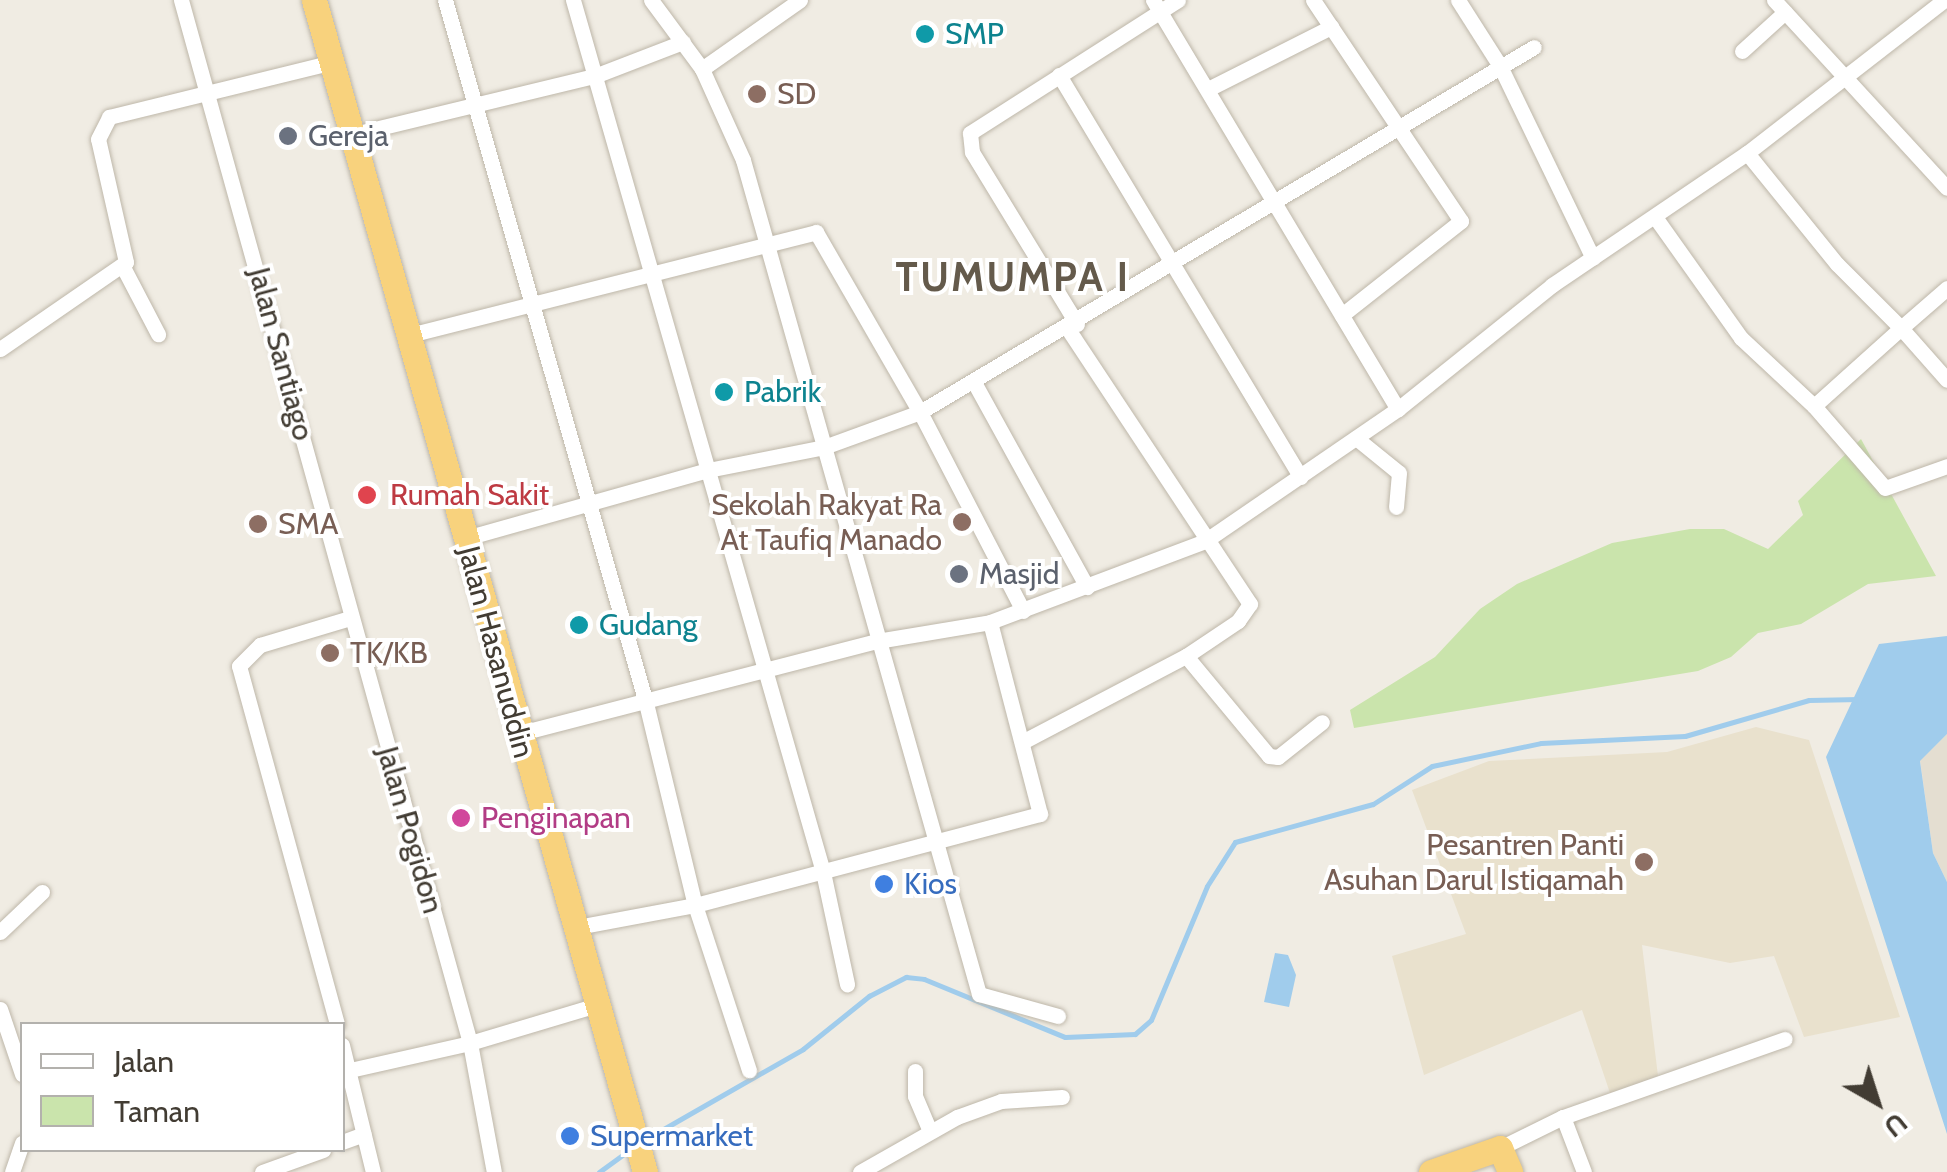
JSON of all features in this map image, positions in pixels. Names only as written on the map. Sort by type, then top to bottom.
[{"type":"highway","name":"Jalan Hasanuddin","points":[[314,0],[593,1006],[644,1171]]},
{"type":"highway","points":[[1431,1172],[1505,1160]]},
{"type":"street","name":"Jalan Santiago","points":[[181,0],[350,618]]},
{"type":"street","points":[[445,0],[646,702],[695,905],[749,1070]]},
{"type":"street","points":[[573,0],[597,76],[647,272],[823,872],[847,984]]},
{"type":"street","points":[[650,0],[702,69],[742,160],[980,996],[1058,1016]]},
{"type":"street","points":[[702,69],[800,0]]},
{"type":"street","points":[[1024,742],[1186,656],[1238,620],[1250,604],[1205,541],[1072,326],[968,140],[982,123],[1158,6],[1178,0]]},
{"type":"street","points":[[1313,0],[1462,220],[1402,274],[1342,315]]},
{"type":"street","points":[[1458,0],[1500,66],[1593,258]]},
{"type":"street","points":[[1158,6],[1398,409]]},
{"type":"street","points":[[1742,51],[1780,6],[1947,188]]},
{"type":"street","points":[[517,734],[877,641],[990,622],[1205,541],[1398,409],[1593,258],[1747,153],[1939,6]]},
{"type":"street","points":[[1210,88],[1331,27]]},
{"type":"street","points":[[354,134],[597,76],[683,42]]},
{"type":"street","points":[[466,538],[708,470],[824,447],[920,412],[1279,204],[1399,124],[1534,47]]},
{"type":"street","points":[[0,349],[122,268],[127,255],[104,175],[101,126],[112,115],[332,62]]},
{"type":"street","points":[[1059,75],[1176,262],[1302,477]]},
{"type":"street","points":[[1747,153],[1838,264],[1947,380]]},
{"type":"street","points":[[1654,217],[1741,338],[1814,406],[1885,488],[1947,466]]},
{"type":"street","points":[[410,335],[806,231],[822,236],[920,412],[1023,610]]},
{"type":"street","points":[[122,268],[158,334]]},
{"type":"street","points":[[1814,406],[1947,288]]},
{"type":"street","points":[[974,384],[1087,587]]},
{"type":"street","points":[[1356,438],[1399,473],[1396,507]]},
{"type":"street","points":[[335,1022],[238,666],[245,653],[260,645],[350,618]]},
{"type":"street","name":"Jalan Pogidon","points":[[350,618],[470,1043],[494,1172]]},
{"type":"street","points":[[572,928],[695,905],[939,845],[1040,814],[990,622]]},
{"type":"street","points":[[1186,656],[1269,756],[1278,757],[1322,722]]},
{"type":"street","points":[[0,932],[42,892]]},
{"type":"street","points":[[350,1070],[470,1043],[593,1006]]},
{"type":"street","points":[[0,1009],[20,1068]]},
{"type":"street","points":[[1505,1160],[1563,1117],[1786,1039]]},
{"type":"street","points":[[345,1055],[373,1172]]},
{"type":"street","points":[[914,1071],[915,1096],[929,1129]]},
{"type":"street","points":[[860,1172],[929,1129],[1001,1101],[1062,1096]]},
{"type":"street","points":[[1563,1117],[1584,1172]]},
{"type":"street","points":[[345,1141],[364,1134]]},
{"type":"street","points":[[262,1172],[317,1152]]},
{"type":"shaded area","name":"Pesantren Panti Asuhan Darul Istiqamah","points":[[1756,727],[1809,740],[1900,1017],[1804,1037],[1774,956],[1730,963],[1642,945],[1658,1076],[1610,1093],[1582,1010],[1424,1075],[1392,956],[1466,934],[1412,790],[1489,761],[1667,752]]},
{"type":"shaded area","points":[[1947,734],[1947,882],[1933,853],[1920,760]]},
{"type":"green space","points":[[1861,439],[1936,576],[1868,584],[1801,624],[1758,633],[1731,657],[1698,671],[1354,728],[1350,710],[1435,657],[1480,609],[1517,584],[1612,543],[1690,529],[1724,529],[1768,549],[1803,515],[1798,501]]},
{"type":"water","points":[[1947,636],[1947,734],[1920,761],[1933,853],[1947,882],[1947,1134],[1826,757],[1879,644]]},
{"type":"water","points":[[1275,953],[1288,955],[1296,975],[1289,1007],[1264,1002]]},
{"type":"waterway","points":[[646,1139],[803,1049],[869,996],[906,977],[924,979],[1065,1037],[1135,1034],[1151,1020],[1207,886],[1235,842],[1373,804],[1432,766],[1541,743],[1685,736],[1809,700],[1860,699]]},
{"type":"waterway","points":[[599,1172],[629,1150]]},
{"type":"place","name":"SMP","points":[[925,34]]},
{"type":"place","name":"SD","points":[[757,94]]},
{"type":"place","name":"Gereja","points":[[288,136]]},
{"type":"place","name":"Pabrik","points":[[724,392]]},
{"type":"place","name":"Rumah Sakit","points":[[367,495]]},
{"type":"place","name":"Sekolah Rakyat Ra At Taufiq Manado","points":[[962,522]]},
{"type":"place","name":"SMA","points":[[258,524]]},
{"type":"place","name":"Masjid","points":[[959,574]]},
{"type":"place","name":"Gudang","points":[[579,625]]},
{"type":"place","name":"TK/KB","points":[[330,653]]},
{"type":"place","name":"Penginapan","points":[[461,818]]},
{"type":"place","name":"Pesantren Panti Asuhan Darul Istiqamah","points":[[1644,862]]},
{"type":"place","name":"Kios","points":[[884,884]]},
{"type":"place","name":"Supermarket","points":[[570,1136]]},
{"type":"district","name":"TUMUMPA I","points":[[1013,277]]}]
